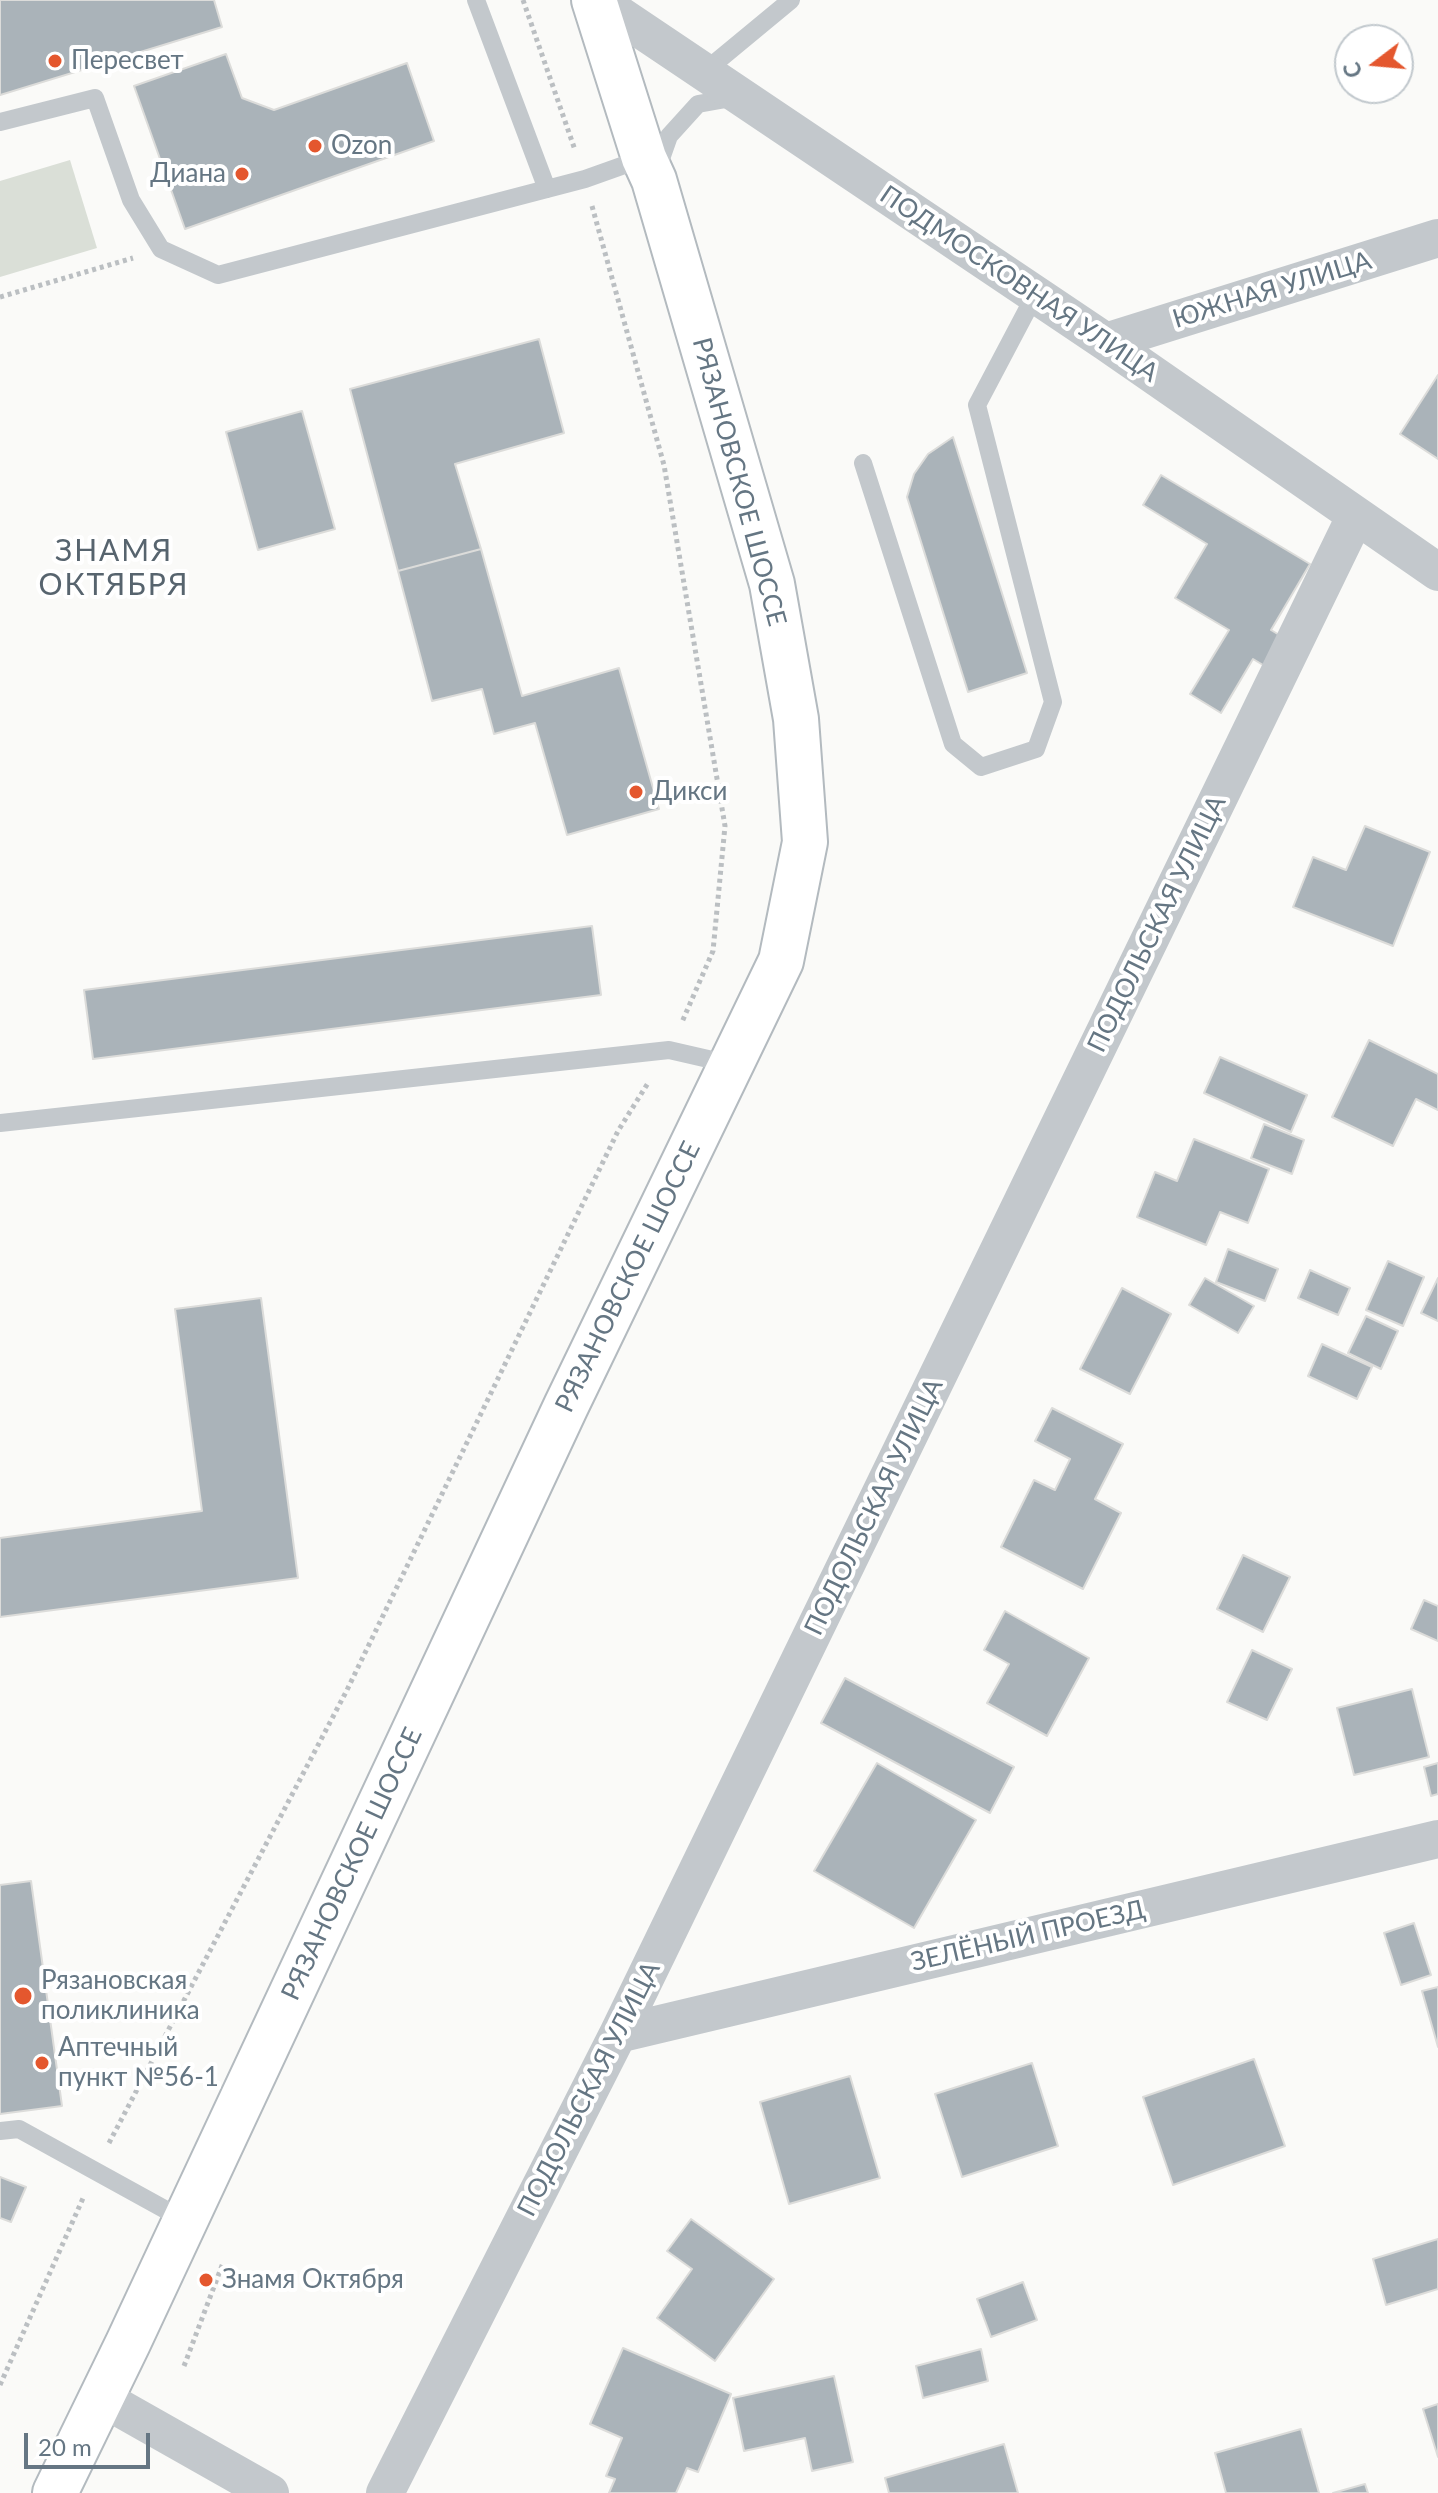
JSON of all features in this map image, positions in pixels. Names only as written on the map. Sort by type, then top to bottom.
[{"type":"main road","name":"РЯЗАНОВСКОЕ ШОССЕ","points":[[55,2493],[186,2221],[566,1406],[781,961],[805,842],[796,719],[772,584],[596,0]]},
{"type":"street","name":"ПОДМОСКОВНАЯ УЛИЦА","points":[[596,0],[1106,342],[1438,572]]},
{"type":"street","name":"ЮЖНАЯ УЛИЦА","points":[[1106,342],[1438,238]]},
{"type":"street","name":"ПОДОЛЬСКАЯ УЛИЦА","points":[[385,2493],[618,2034],[1355,517]]},
{"type":"street","name":"ЗЕЛЁНЫЙ ПРОЕЗД","points":[[618,2034],[1438,1839]]},
{"type":"street","points":[[102,2398],[270,2493]]},
{"type":"lane","points":[[476,0],[547,189]]},
{"type":"lane","points":[[704,72],[791,0]]},
{"type":"lane","points":[[0,122],[95,98],[131,200],[161,249],[218,275],[585,179],[649,169],[669,136],[698,104],[740,96]]},
{"type":"lane","points":[[863,463],[953,744],[981,767],[1036,749],[1053,702],[977,405],[1035,295]]},
{"type":"lane","points":[[0,1123],[669,1050],[730,1064]]},
{"type":"lane","points":[[0,2131],[19,2129],[186,2221]]},
{"type":"path","points":[[0,2385],[95,2170],[347,1690],[618,1131],[669,1050],[713,951],[725,826],[664,465],[585,179],[523,0]]},
{"type":"path","points":[[0,297],[161,249]]},
{"type":"path","points":[[184,2366],[223,2263]]},
{"type":"shaded area","points":[[70,160],[97,248],[0,277],[0,181]]},
{"type":"building","name":"Пересвет","points":[[0,0],[214,0],[222,27],[0,95]]},
{"type":"building","points":[[226,54],[242,98],[274,110],[407,63],[434,141],[185,229],[134,86]]},
{"type":"building","points":[[539,339],[564,433],[455,464],[481,549],[398,571],[350,389]]},
{"type":"building","points":[[1438,375],[1438,459],[1400,434]]},
{"type":"building","points":[[302,411],[335,529],[258,550],[226,432]]},
{"type":"building","points":[[953,437],[1027,673],[968,692],[907,497],[914,474],[928,454]]},
{"type":"building","points":[[1161,475],[1310,564],[1271,630],[1286,639],[1268,668],[1253,659],[1221,713],[1190,694],[1229,630],[1175,598],[1207,544],[1143,505]]},
{"type":"building","points":[[481,549],[522,696],[619,668],[659,809],[567,835],[535,723],[494,734],[482,689],[432,701],[398,571]]},
{"type":"building","points":[[1365,826],[1430,852],[1393,946],[1293,907],[1313,857],[1346,870]]},
{"type":"building","points":[[592,926],[601,995],[93,1059],[84,990]]},
{"type":"building","points":[[1369,1040],[1438,1074],[1438,1110],[1416,1099],[1393,1146],[1332,1117]]},
{"type":"building","points":[[1220,1057],[1307,1095],[1291,1132],[1204,1093]]},
{"type":"building","points":[[1264,1124],[1304,1140],[1292,1174],[1251,1158]]},
{"type":"building","points":[[1194,1139],[1269,1169],[1248,1223],[1220,1212],[1206,1245],[1137,1217],[1155,1172],[1177,1181]]},
{"type":"building","points":[[1228,1249],[1278,1269],[1265,1301],[1216,1282]]},
{"type":"building","points":[[1388,1261],[1424,1277],[1403,1326],[1366,1310]]},
{"type":"building","points":[[1310,1270],[1350,1288],[1338,1315],[1298,1298]]},
{"type":"building","points":[[1205,1278],[1254,1306],[1238,1333],[1189,1305]]},
{"type":"building","points":[[1438,1278],[1438,1321],[1421,1313]]},
{"type":"building","points":[[1122,1288],[1171,1314],[1130,1394],[1080,1369]]},
{"type":"building","points":[[261,1298],[298,1578],[0,1617],[0,1538],[202,1511],[175,1309]]},
{"type":"building","points":[[1366,1316],[1398,1331],[1381,1369],[1348,1353]]},
{"type":"building","points":[[1322,1344],[1372,1367],[1357,1399],[1308,1376]]},
{"type":"building","points":[[1052,1408],[1123,1444],[1095,1499],[1121,1513],[1083,1589],[1001,1547],[1034,1480],[1055,1490],[1070,1459],[1035,1441]]},
{"type":"building","points":[[1243,1555],[1290,1577],[1263,1632],[1217,1609]]},
{"type":"building","points":[[1424,1600],[1438,1606],[1438,1641],[1411,1629]]},
{"type":"building","points":[[1005,1611],[1089,1658],[1047,1736],[987,1703],[1009,1664],[984,1650]]},
{"type":"building","points":[[1252,1650],[1292,1669],[1267,1720],[1227,1702]]},
{"type":"building","points":[[845,1678],[1014,1767],[990,1813],[821,1723]]},
{"type":"building","points":[[1412,1689],[1429,1757],[1354,1775],[1337,1708]]},
{"type":"building","points":[[877,1763],[976,1820],[914,1928],[814,1871]]},
{"type":"building","points":[[1438,1763],[1438,1794],[1431,1796],[1424,1767]]},
{"type":"building","name":"Рязановская поликлиника","points":[[31,1881],[62,2106],[0,2114],[0,1885]]},
{"type":"building","points":[[1414,1923],[1431,1975],[1401,1985],[1384,1933]]},
{"type":"building","points":[[1438,1987],[1438,2047],[1422,1991]]},
{"type":"building","points":[[1254,2059],[1285,2146],[1173,2185],[1143,2097]]},
{"type":"building","points":[[1032,2063],[1058,2146],[962,2177],[935,2094]]},
{"type":"building","points":[[850,2076],[880,2178],[789,2204],[760,2102]]},
{"type":"building","points":[[0,2177],[26,2187],[11,2222],[0,2218]]},
{"type":"building","points":[[691,2219],[774,2279],[715,2361],[657,2318],[692,2269],[667,2251]]},
{"type":"building","points":[[1438,2239],[1438,2289],[1386,2305],[1373,2259]]},
{"type":"building","points":[[1023,2282],[1037,2320],[991,2337],[977,2299]]},
{"type":"building","points":[[623,2348],[731,2394],[698,2472],[687,2468],[676,2493],[609,2493],[615,2479],[606,2476],[622,2438],[590,2424]]},
{"type":"building","points":[[981,2349],[988,2381],[923,2398],[916,2366]]},
{"type":"building","points":[[834,2376],[853,2462],[812,2471],[805,2438],[744,2451],[733,2398]]},
{"type":"building","points":[[1438,2404],[1438,2457],[1423,2409]]},
{"type":"building","points":[[1301,2429],[1319,2493],[1226,2493],[1215,2453]]},
{"type":"building","points":[[1004,2444],[1018,2493],[889,2493],[885,2478]]},
{"type":"building","points":[[1365,2484],[1368,2493],[1333,2493]]},
{"type":"place","name":"Пересвет","points":[[55,61]]},
{"type":"place","name":"Ozon","points":[[315,146]]},
{"type":"place","name":"Диана","points":[[242,174]]},
{"type":"place","name":"Дикси","points":[[636,792]]},
{"type":"place","name":"Рязановская поликлиника","points":[[23,1996]]},
{"type":"place","name":"Аптечный пункт №56-1","points":[[42,2063]]},
{"type":"place","name":"Знамя Октября","points":[[206,2280]]},
{"type":"district","name":"ЗНАМЯ ОКТЯБРЯ","points":[[114,568]]}]
